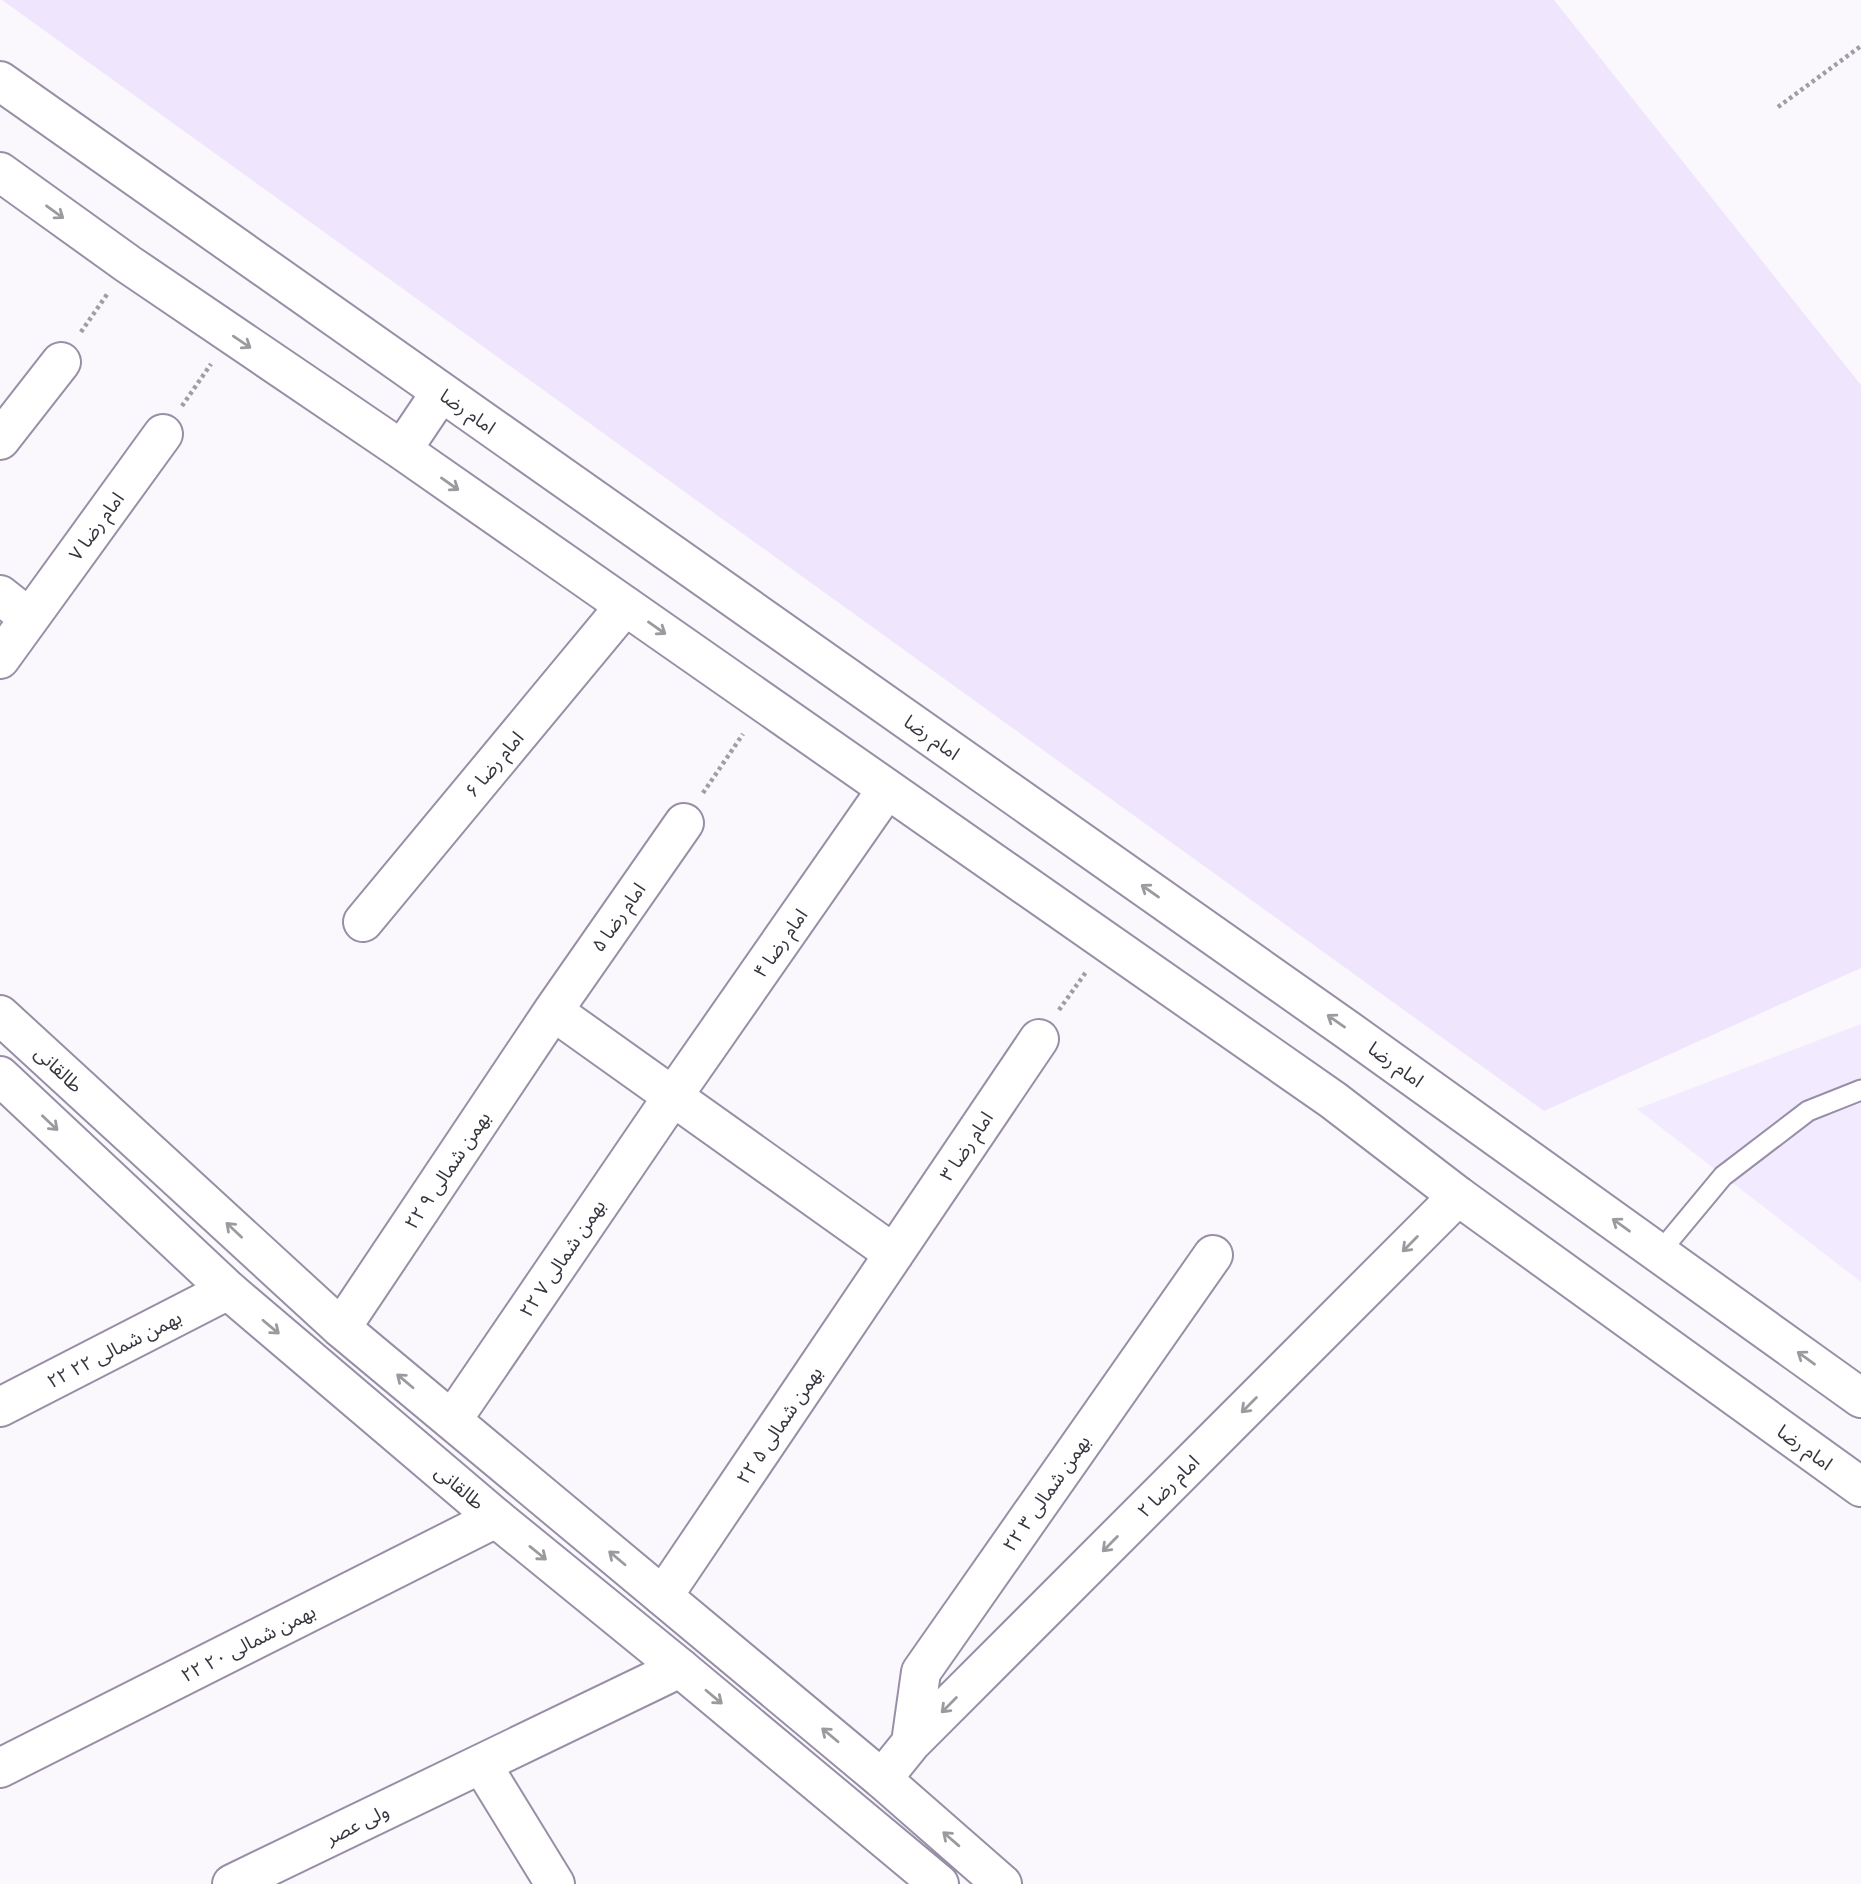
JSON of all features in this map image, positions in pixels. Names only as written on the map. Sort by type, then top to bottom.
[{"type":"street","name":"امام رضا","points":[[0,81],[1338,1023],[1861,1398]]},
{"type":"street","name":"امام رضا","points":[[0,172],[128,264],[402,450],[1333,1100],[1458,1196],[1861,1487]]},
{"type":"street","points":[[0,440],[61,362]]},
{"type":"street","points":[[402,450],[441,391]]},
{"type":"street","name":"امام رضا ۷","points":[[0,659],[163,433]]},
{"type":"street","points":[[0,595],[29,618]]},
{"type":"street","name":"امام رضا ۶","points":[[363,922],[625,606]]},
{"type":"street","name":"امام رضا ۴","points":[[673,1097],[887,789]]},
{"type":"street","name":"امام رضا ۵","points":[[553,1011],[684,823]]},
{"type":"street","points":[[553,1011],[894,1254]]},
{"type":"street","name":"۲۲ بهمن شمالی ۹","points":[[341,1328],[553,1011]]},
{"type":"street","name":"طالقانی","points":[[0,1015],[341,1328],[882,1779],[1002,1884]]},
{"type":"street","name":"امام رضا ۳","points":[[894,1254],[1039,1039]]},
{"type":"street","name":"طالقانی","points":[[0,1076],[228,1290],[496,1518],[680,1668],[935,1883]]},
{"type":"street","name":"۲۲ بهمن شمالی ۷","points":[[452,1420],[673,1097]]},
{"type":"street","name":"امام رضا ۲","points":[[882,1779],[911,1743],[1458,1196]]},
{"type":"street","name":"۲۲ بهمن شمالی ۵","points":[[663,1596],[894,1254]]},
{"type":"street","name":"۲۲ بهمن شمالی ۳","points":[[911,1743],[921,1672],[1213,1255]]},
{"type":"street","name":"۲۲ بهمن شمالی ۲۲","points":[[0,1407],[228,1290]]},
{"type":"street","name":"۲۲ بهمن شمالی ۲۰","points":[[0,1768],[496,1518]]},
{"type":"street","name":"ولی عصر","points":[[233,1884],[680,1668],[711,1637]]},
{"type":"street","points":[[482,1765],[555,1884]]},
{"type":"lane","points":[[1659,1253],[1723,1176],[1808,1111],[1861,1090]]},
{"type":"path","points":[[1777,107],[1861,46]]},
{"type":"path","points":[[61,362],[128,264]]},
{"type":"path","points":[[163,433],[232,335]]},
{"type":"path","points":[[684,823],[764,703]]},
{"type":"path","points":[[1039,1039],[1107,942]]},
{"type":"shaded area","points":[[2,0],[1554,0],[1861,385],[1861,968],[1544,1111]]},
{"type":"shaded area","points":[[1861,1024],[1861,1282],[1637,1109]]}]
